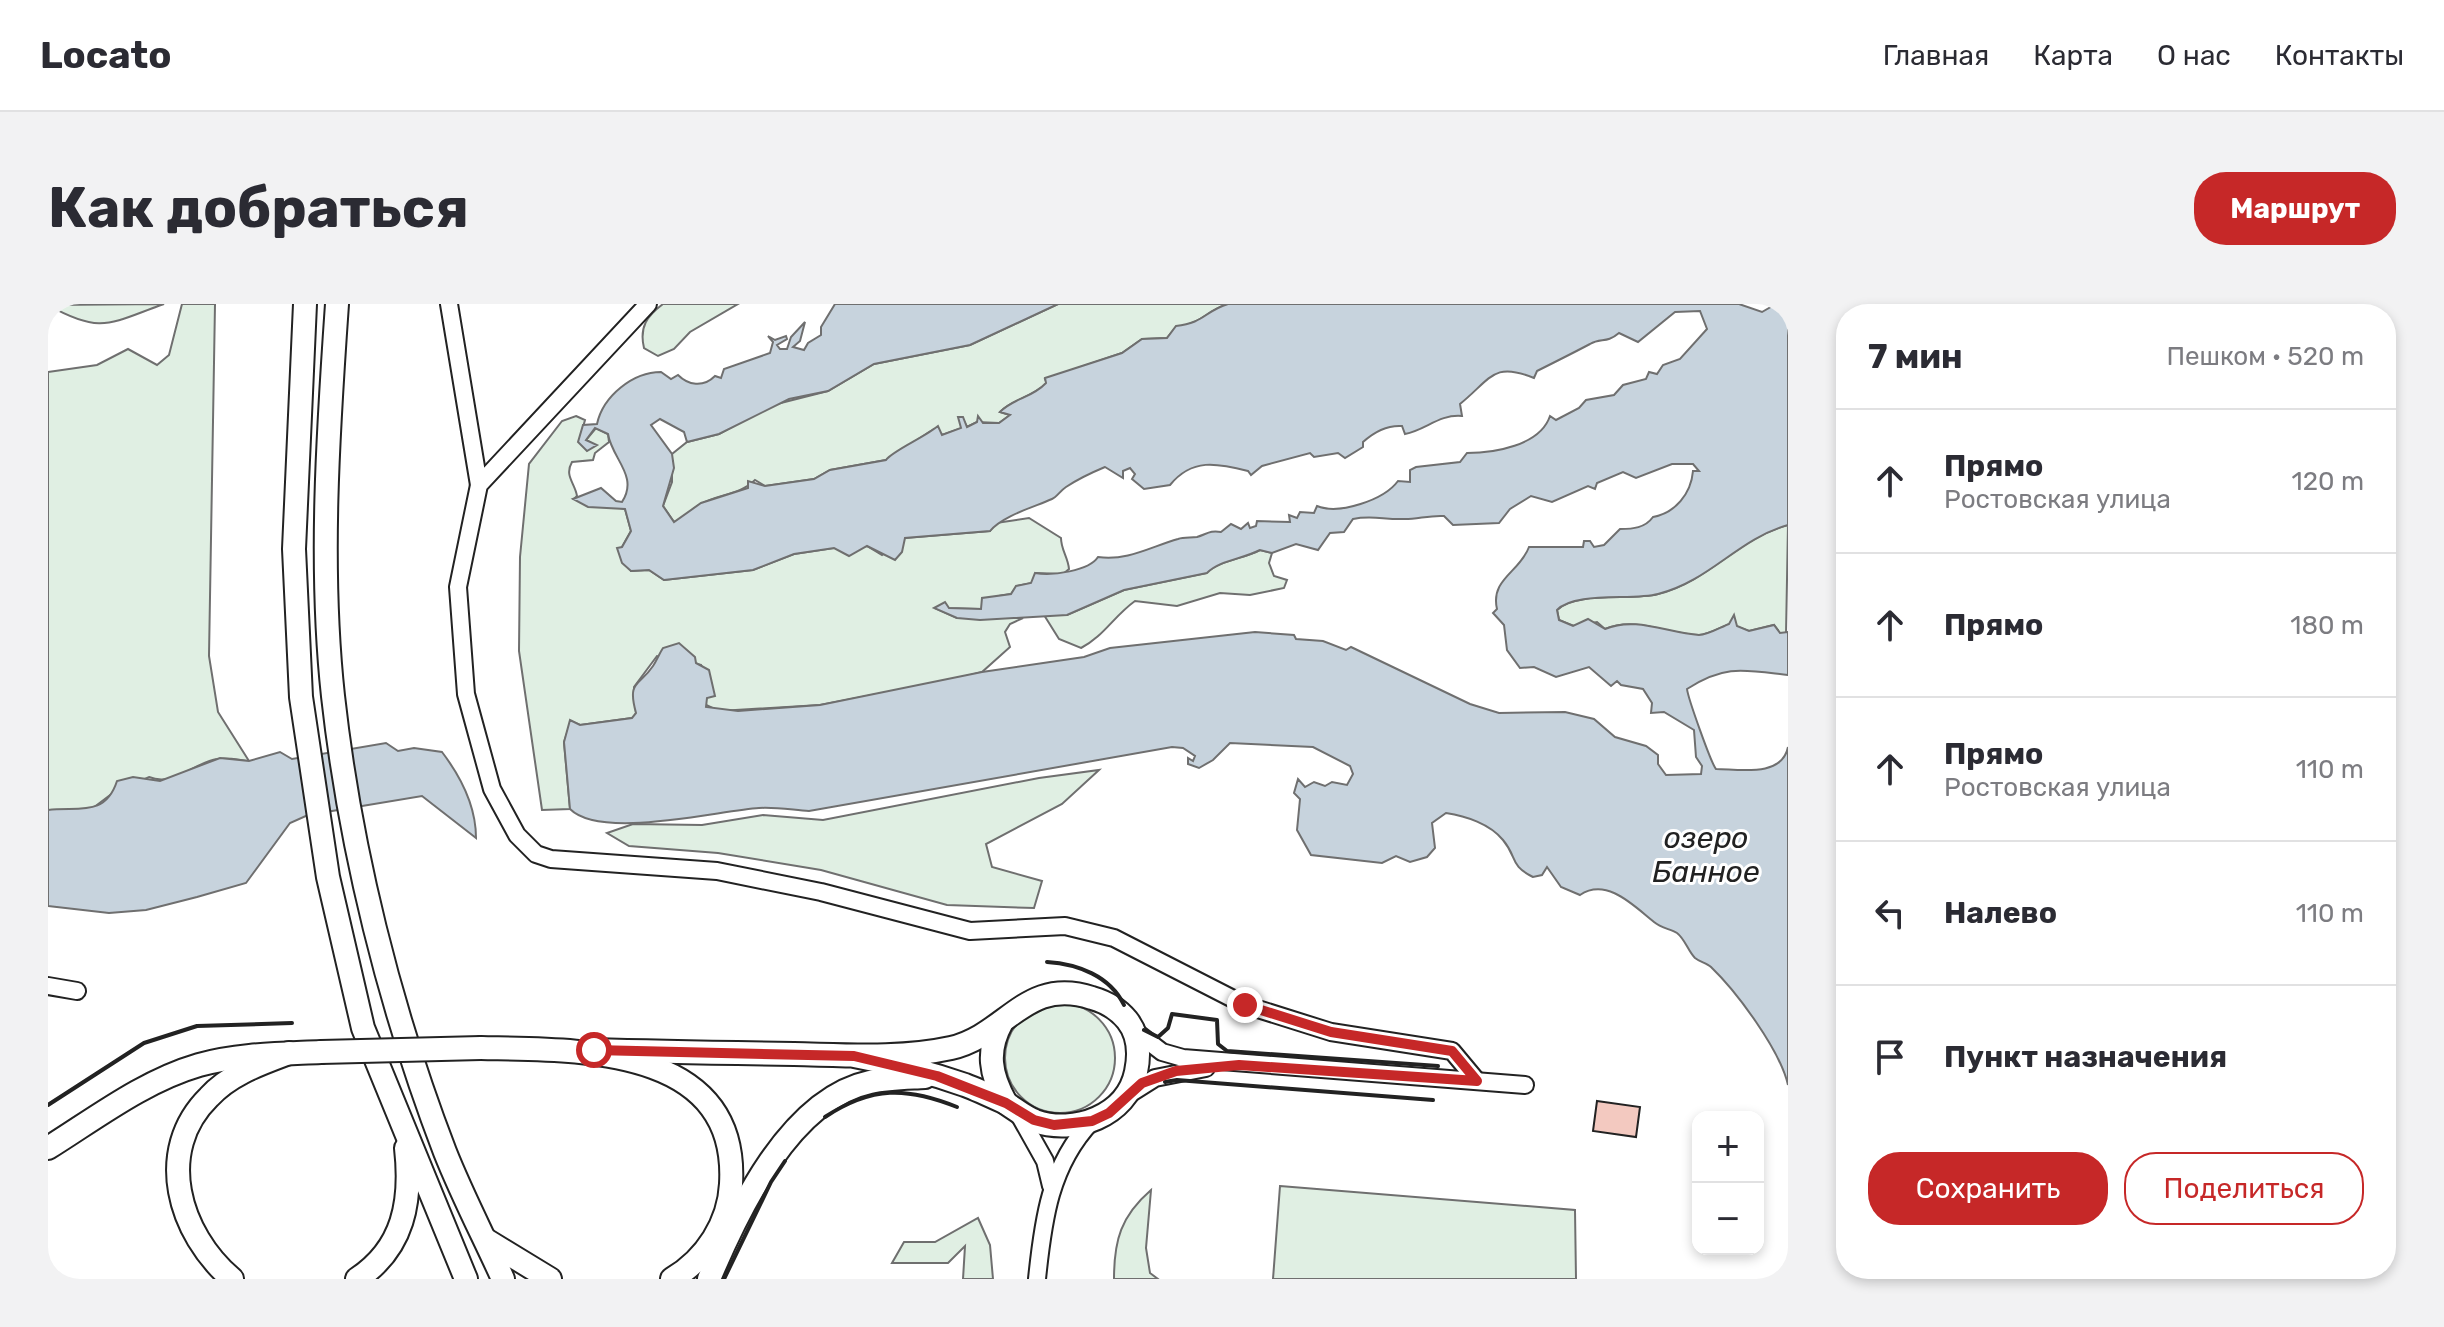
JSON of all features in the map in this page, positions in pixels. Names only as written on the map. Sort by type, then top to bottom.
[{"type":"main road","points":[[305,304],[294,549],[301,697],[328,877],[363,1028],[402,1115],[466,1279]]},
{"type":"main road","points":[[337,304],[328,439],[333,696],[363,871],[390,987],[446,1153],[503,1279]]},
{"type":"main road","points":[[48,1148],[170,1076],[224,1060],[289,1053],[481,1048],[854,1056],[948,1048],[982,1036],[1037,996],[1055,993],[1081,994],[1105,1002],[1124,1016],[1136,1032],[1139,1059],[1134,1079],[1124,1098],[1109,1113],[1092,1121],[1054,1125],[937,1076],[854,1056]]},
{"type":"main road","points":[[1003,1021],[992,1040],[990,1056],[997,1088],[1011,1107]]},
{"type":"main road","points":[[594,1050],[643,1062],[673,1075],[696,1092],[716,1117],[728,1146],[730,1199],[719,1230],[702,1255],[672,1279]]},
{"type":"main road","points":[[232,1279],[205,1252],[186,1217],[178,1172],[184,1134],[210,1095],[232,1078],[289,1053]]},
{"type":"main road","points":[[709,1279],[758,1179],[801,1122],[839,1094],[870,1082],[937,1076]]},
{"type":"main road","points":[[357,1279],[382,1257],[405,1216],[409,1179],[402,1115]]},
{"type":"main road","points":[[486,1240],[550,1279]]},
{"type":"street","points":[[449,304],[479,485],[458,587],[466,694],[492,789],[517,835],[536,854],[551,859],[717,871],[821,892],[970,931],[1065,926],[1114,938],[1245,1005],[1331,1032],[1452,1051],[1477,1081]]},
{"type":"street","points":[[479,485],[648,304]]},
{"type":"street","points":[[48,986],[77,991]]},
{"type":"street","points":[[1136,1032],[1162,1052],[1183,1058],[1239,1065],[1525,1085]]},
{"type":"street","points":[[1124,1098],[1142,1083],[1176,1071],[1239,1065]]},
{"type":"street","points":[[1011,1107],[1045,1161],[1051,1187]]},
{"type":"street","points":[[1037,1279],[1051,1187],[1061,1161],[1092,1121]]},
{"type":"green space","points":[[164,304],[106,323],[81,320],[48,305]]},
{"type":"green space","points":[[182,304],[215,304],[209,656],[218,712],[249,761],[217,759],[175,777],[149,777],[114,792],[89,811],[48,810],[48,372],[97,365],[128,349],[157,365],[169,355]]},
{"type":"green space","points":[[663,304],[738,304],[690,332],[674,349],[658,356],[644,348],[643,334],[649,318]]},
{"type":"green space","points":[[1058,304],[1228,304],[1193,323],[1176,327],[1167,338],[1142,339],[1122,353],[1045,379],[1047,383],[1042,388],[1000,412],[1010,415],[999,423],[977,422],[967,427],[964,421],[962,428],[942,435],[934,429],[886,460],[830,470],[814,479],[765,486],[755,480],[743,489],[701,504],[674,522],[663,506],[672,482],[672,454],[687,442],[719,434],[769,406],[828,391],[874,364],[970,345]]},
{"type":"green space","points":[[576,416],[585,420],[580,438],[587,450],[595,445],[586,440],[596,428],[608,434],[609,442],[595,453],[593,460],[572,462],[569,471],[577,496],[574,499],[625,509],[631,531],[622,547],[631,571],[649,570],[664,580],[753,570],[794,554],[834,548],[867,546],[882,555],[904,538],[990,531],[996,523],[1029,518],[1061,538],[1069,569],[1063,574],[1036,573],[1032,583],[1017,586],[1011,594],[999,596],[981,609],[935,608],[957,618],[1023,618],[1010,624],[1005,632],[1010,647],[982,672],[951,680],[820,705],[719,711],[704,704],[712,686],[701,665],[657,656],[634,687],[636,713],[632,718],[580,725],[571,721],[564,742],[570,809],[542,810],[519,651],[520,557],[529,464],[562,421]]},
{"type":"green space","points":[[1788,525],[1786,634],[1780,633],[1774,625],[1749,631],[1730,624],[1699,635],[1628,624],[1605,629],[1597,622],[1574,626],[1559,620],[1557,610],[1577,600],[1647,596],[1676,588],[1770,531]]},
{"type":"green space","points":[[1260,550],[1272,553],[1269,563],[1274,576],[1287,580],[1284,588],[1250,595],[1220,593],[1177,606],[1135,601],[1081,648],[1059,639],[1044,615],[1067,615],[1124,590],[1206,573],[1218,565]]},
{"type":"green space","points":[[1099,770],[1062,804],[986,844],[992,867],[1042,881],[1034,908],[947,905],[821,870],[718,853],[629,846],[607,833],[633,824],[702,825],[763,815],[823,820],[1039,778]]},
{"type":"green space","points":[[1060,1003],[1081,1007],[1099,1019],[1111,1037],[1115,1058],[1111,1079],[1099,1097],[1081,1109],[1060,1113],[1039,1109],[1021,1097],[1009,1079],[1005,1058],[1009,1037],[1021,1019],[1039,1007]]},
{"type":"green space","points":[[1280,1186],[1575,1210],[1576,1279],[1273,1279]]},
{"type":"green space","points":[[1151,1190],[1146,1248],[1150,1273],[1158,1279],[1114,1279],[1121,1230],[1133,1209]]},
{"type":"green space","points":[[978,1218],[990,1245],[993,1279],[963,1279],[965,1246],[948,1263],[892,1263],[904,1242],[935,1242]]},
{"type":"water","name":"озеро Банное","points":[[835,304],[1058,304],[970,345],[874,364],[828,391],[789,399],[719,434],[687,442],[684,432],[660,419],[651,425],[672,454],[674,468],[663,506],[674,522],[701,503],[748,488],[748,481],[765,486],[814,479],[830,470],[886,460],[938,426],[942,435],[961,428],[958,417],[963,417],[967,427],[977,422],[978,416],[983,423],[999,423],[1010,415],[1000,412],[1041,388],[1046,383],[1045,378],[1122,353],[1142,339],[1167,338],[1176,326],[1199,320],[1228,304],[1739,304],[1762,312],[1776,304],[1788,304],[1788,525],[1754,540],[1676,588],[1647,596],[1577,600],[1557,610],[1559,620],[1573,626],[1588,619],[1605,629],[1628,624],[1699,635],[1729,624],[1734,615],[1737,626],[1749,631],[1774,625],[1780,633],[1788,632],[1788,675],[1724,672],[1687,689],[1716,769],[1768,768],[1784,757],[1788,747],[1788,1085],[1776,1055],[1745,1006],[1711,967],[1695,958],[1677,933],[1657,924],[1610,891],[1590,890],[1580,895],[1561,887],[1547,867],[1542,875],[1533,877],[1525,873],[1498,834],[1477,822],[1446,813],[1432,823],[1435,848],[1427,857],[1410,862],[1396,856],[1382,863],[1311,855],[1297,830],[1300,799],[1294,793],[1298,779],[1305,787],[1314,782],[1325,786],[1332,782],[1347,785],[1353,774],[1350,766],[1313,747],[1230,743],[1213,760],[1199,768],[1188,764],[1188,758],[1193,761],[1195,756],[1183,748],[1172,747],[809,811],[759,808],[632,823],[585,818],[570,809],[564,742],[570,720],[580,725],[632,718],[636,713],[633,695],[636,685],[648,673],[663,648],[679,643],[695,657],[696,663],[709,670],[715,696],[707,698],[706,707],[738,711],[820,705],[982,672],[1084,657],[1110,648],[1255,632],[1294,635],[1296,639],[1323,641],[1346,650],[1351,647],[1470,704],[1499,713],[1565,712],[1594,719],[1615,737],[1646,746],[1658,755],[1658,764],[1666,775],[1701,774],[1694,730],[1664,712],[1651,713],[1652,703],[1643,689],[1621,685],[1617,681],[1611,686],[1589,667],[1556,677],[1534,667],[1520,668],[1507,650],[1504,625],[1493,613],[1497,609],[1498,590],[1529,547],[1583,547],[1584,541],[1590,541],[1594,547],[1604,545],[1620,529],[1642,526],[1675,507],[1685,495],[1693,471],[1699,471],[1693,464],[1672,464],[1636,478],[1623,472],[1597,483],[1595,489],[1588,486],[1552,502],[1531,496],[1510,509],[1499,523],[1453,525],[1444,516],[1353,519],[1344,532],[1330,533],[1318,550],[1296,544],[1272,553],[1260,550],[1218,565],[1207,573],[1124,590],[1067,615],[980,620],[957,618],[934,608],[945,602],[949,608],[981,609],[982,598],[1011,594],[1016,586],[1031,583],[1035,573],[1070,571],[1087,566],[1098,557],[1129,555],[1180,538],[1221,532],[1231,524],[1241,529],[1248,523],[1250,528],[1256,526],[1257,521],[1290,522],[1289,515],[1297,518],[1300,512],[1314,513],[1317,506],[1337,509],[1360,504],[1383,494],[1398,481],[1410,482],[1410,470],[1416,467],[1460,462],[1467,453],[1514,446],[1536,434],[1550,416],[1556,420],[1579,408],[1586,400],[1614,395],[1623,385],[1646,379],[1649,372],[1657,374],[1663,365],[1680,359],[1707,329],[1700,311],[1675,312],[1638,342],[1619,333],[1594,342],[1537,371],[1534,378],[1510,371],[1493,375],[1460,404],[1462,416],[1446,417],[1405,434],[1402,426],[1386,428],[1372,435],[1363,442],[1363,447],[1345,458],[1338,453],[1314,457],[1310,453],[1262,466],[1251,475],[1237,468],[1206,465],[1187,470],[1170,485],[1144,489],[1132,479],[1135,474],[1130,468],[1123,471],[1123,478],[1105,467],[1070,485],[1054,498],[1002,521],[990,531],[905,538],[902,552],[895,560],[867,546],[849,556],[834,548],[794,554],[753,570],[664,580],[649,570],[631,571],[622,563],[617,548],[622,547],[631,531],[625,509],[588,507],[573,499],[601,488],[616,501],[622,502],[628,484],[608,434],[595,428],[586,440],[597,445],[587,451],[578,442],[583,425],[597,424],[613,395],[640,376],[661,372],[671,379],[678,375],[696,384],[715,376],[721,378],[724,369],[770,353],[773,342],[768,336],[775,340],[786,336],[787,339],[777,345],[780,349],[787,349],[791,337],[805,322],[800,341],[793,347],[804,350],[808,343],[821,335],[821,327]]},
{"type":"water","points":[[386,743],[398,751],[414,748],[442,752],[466,793],[476,838],[422,796],[308,815],[290,823],[246,883],[146,910],[109,913],[48,906],[48,810],[89,808],[105,801],[117,781],[133,777],[160,781],[220,758],[249,761],[280,752],[292,759]]},
{"type":"building","points":[[1597,1101],[1640,1107],[1636,1137],[1593,1131]]},
{"type":"wall","points":[[1047,962],[1070,965],[1092,973],[1110,986],[1124,1005]]},
{"type":"wall","points":[[1144,1030],[1158,1037],[1168,1028],[1172,1014],[1217,1020],[1218,1044],[1227,1051],[1438,1066]]},
{"type":"wall","points":[[48,1105],[144,1043],[197,1026],[292,1023]]},
{"type":"wall","points":[[1165,1082],[1177,1080],[1433,1100]]},
{"type":"wall","points":[[825,1117],[858,1100],[890,1093],[922,1096],[957,1107]]},
{"type":"wall","points":[[724,1279],[771,1182],[785,1161]]},
{"type":"route","points":[[594,1050],[854,1056],[902,1065],[967,1086],[1006,1103],[1034,1120],[1054,1125],[1092,1121],[1109,1113],[1142,1083],[1176,1071],[1239,1065],[1477,1081],[1452,1051],[1331,1032],[1245,1005]]}]
